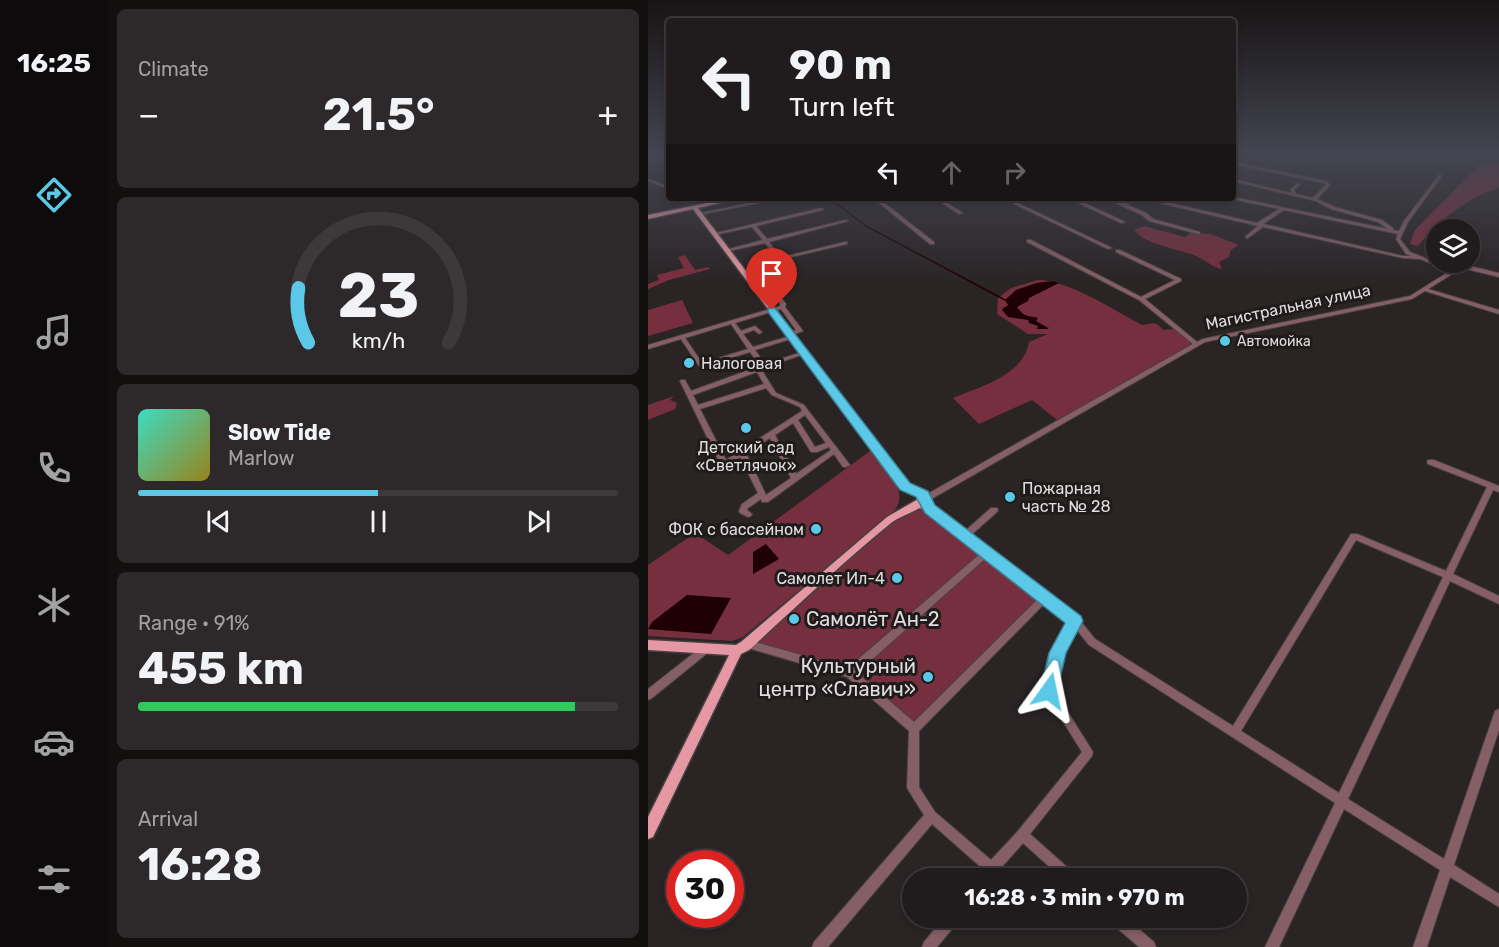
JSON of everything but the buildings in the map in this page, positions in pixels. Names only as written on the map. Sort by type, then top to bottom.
[{"type":"main road","points":[[648,217],[724,201]]},
{"type":"main road","points":[[694,207],[917,500]]},
{"type":"main road","name":"Магистральная улица","points":[[648,832],[742,647],[826,572],[917,500]]},
{"type":"main road","points":[[648,645],[742,647]]},
{"type":"street","points":[[1303,196],[1333,208],[1380,221],[1393,231]]},
{"type":"street","points":[[1426,196],[1398,239],[1408,253],[1426,260]]},
{"type":"street","points":[[1236,199],[1401,233]]},
{"type":"street","points":[[698,214],[766,201]]},
{"type":"street","points":[[879,201],[912,224],[932,243]]},
{"type":"street","points":[[941,201],[961,213]]},
{"type":"street","points":[[1010,201],[1110,248]]},
{"type":"street","points":[[1077,201],[1123,222]]},
{"type":"street","points":[[1114,201],[1144,214],[1151,220],[1198,233]]},
{"type":"street","points":[[1122,204],[1137,201]]},
{"type":"street","points":[[1156,201],[1403,257],[1420,258]]},
{"type":"street","points":[[714,234],[821,209]]},
{"type":"street","points":[[1248,237],[1260,225],[1283,210]]},
{"type":"street","points":[[727,251],[846,221]]},
{"type":"street","points":[[753,225],[775,253],[783,258],[845,243]]},
{"type":"street","points":[[1029,241],[1142,299],[1197,345]]},
{"type":"street","points":[[1118,251],[1179,280],[1142,299]]},
{"type":"street","points":[[1480,270],[1499,275]]},
{"type":"street","name":"Магистральная улица","points":[[917,500],[1203,341],[1412,297],[1447,273]]},
{"type":"street","points":[[1423,289],[1499,312]]},
{"type":"street","points":[[682,337],[701,365],[769,344],[800,331],[782,307],[783,304],[778,297],[765,301]]},
{"type":"street","points":[[648,347],[782,307]]},
{"type":"street","points":[[732,322],[751,348],[774,394],[805,407],[846,465]]},
{"type":"street","points":[[740,333],[755,328],[759,333]]},
{"type":"street","points":[[690,394],[804,353]]},
{"type":"street","points":[[683,381],[724,464],[794,420],[805,407]]},
{"type":"street","points":[[697,408],[768,385]]},
{"type":"street","points":[[794,420],[814,450],[832,448]]},
{"type":"street","points":[[771,434],[795,479]]},
{"type":"street","points":[[742,453],[765,500],[795,479],[832,448]]},
{"type":"street","points":[[1272,947],[1447,575],[1495,487],[1431,462]]},
{"type":"street","points":[[748,514],[743,511],[744,507],[762,494]]},
{"type":"street","points":[[917,500],[1075,621],[1092,642],[1341,798],[1499,901]]},
{"type":"street","points":[[967,539],[994,510]]},
{"type":"street","points":[[1235,732],[1353,536],[1447,575],[1499,600]]},
{"type":"street","points":[[850,672],[986,553]]},
{"type":"street","points":[[1045,598],[915,729],[913,788],[931,816],[992,868],[1022,835],[1088,752],[1049,691],[1058,653],[1075,621]]},
{"type":"street","points":[[742,647],[850,672],[915,729]]},
{"type":"street","points":[[648,695],[707,648]]},
{"type":"street","points":[[1420,947],[1499,714]]},
{"type":"street","points":[[819,947],[931,816]]},
{"type":"street","points":[[1022,835],[1060,868]]},
{"type":"street","points":[[929,947],[944,928]]},
{"type":"street","points":[[1127,928],[1149,947]]},
{"type":"shaded area","points":[[1448,196],[1478,196],[1445,219],[1426,219],[1426,238],[1418,246],[1410,244],[1415,230]]},
{"type":"shaded area","points":[[1144,226],[1185,237],[1191,233],[1211,234],[1239,245],[1231,250],[1229,257],[1219,262],[1222,269],[1196,256],[1147,240],[1134,230]]},
{"type":"shaded area","points":[[685,255],[695,270],[708,267],[710,269],[669,280],[648,289],[648,284],[659,280],[657,275],[684,268],[678,257]]},
{"type":"shaded area","points":[[1038,280],[1050,281],[1016,290],[1008,306],[1002,308],[1013,316],[1024,318],[1040,326],[1050,328],[1035,321],[1036,317],[1025,315],[1017,307],[1028,298],[1057,283],[1077,290],[1142,325],[1154,323],[1163,330],[1174,329],[1196,345],[1057,420],[1032,400],[979,424],[953,398],[988,384],[1010,371],[1025,354],[1029,342],[1048,334],[1028,334],[997,314],[998,298],[1011,288]]},
{"type":"shaded area","points":[[1053,281],[1059,283],[1029,298],[1017,307],[1026,315],[1038,318],[1036,321],[1049,329],[1037,329],[1038,326],[1029,323],[1028,320],[1008,317],[1002,310],[1008,305],[1005,300],[1016,290],[1037,283]]},
{"type":"shaded area","points":[[682,300],[693,323],[648,336],[648,310]]},
{"type":"shaded area","points":[[674,396],[670,400],[677,403],[675,409],[648,420],[648,405]]},
{"type":"shaded area","points":[[870,451],[888,472],[897,487],[899,502],[895,510],[743,637],[732,641],[648,636],[648,565],[695,533],[728,555]]},
{"type":"shaded area","points":[[922,506],[1045,598],[914,729],[850,672],[748,644],[902,512]]},
{"type":"shaded area","points":[[766,544],[779,559],[753,574],[753,552]]},
{"type":"shaded area","points":[[687,595],[731,598],[711,634],[648,629],[652,622]]},
{"type":"waterway","points":[[833,201],[866,226],[1005,300]]},
{"type":"place","name":"Автомойка","points":[[1225,341]]},
{"type":"place","name":"Налоговая","points":[[689,363]]},
{"type":"place","name":"Детский сад «Светлячок»","points":[[746,428]]},
{"type":"place","name":"Пожарная часть № 28","points":[[1010,497]]},
{"type":"place","name":"ФОК с бассейном","points":[[816,529]]},
{"type":"place","name":"Самолет Ил-4","points":[[897,578]]},
{"type":"place","name":"Самолёт Ан-2","points":[[794,619]]},
{"type":"place","name":"Культурный центр «Славич»","points":[[928,677]]},
{"type":"route","points":[[772,310],[905,486],[923,495],[925,504],[930,509],[1075,621],[1058,653],[1049,691]]}]
